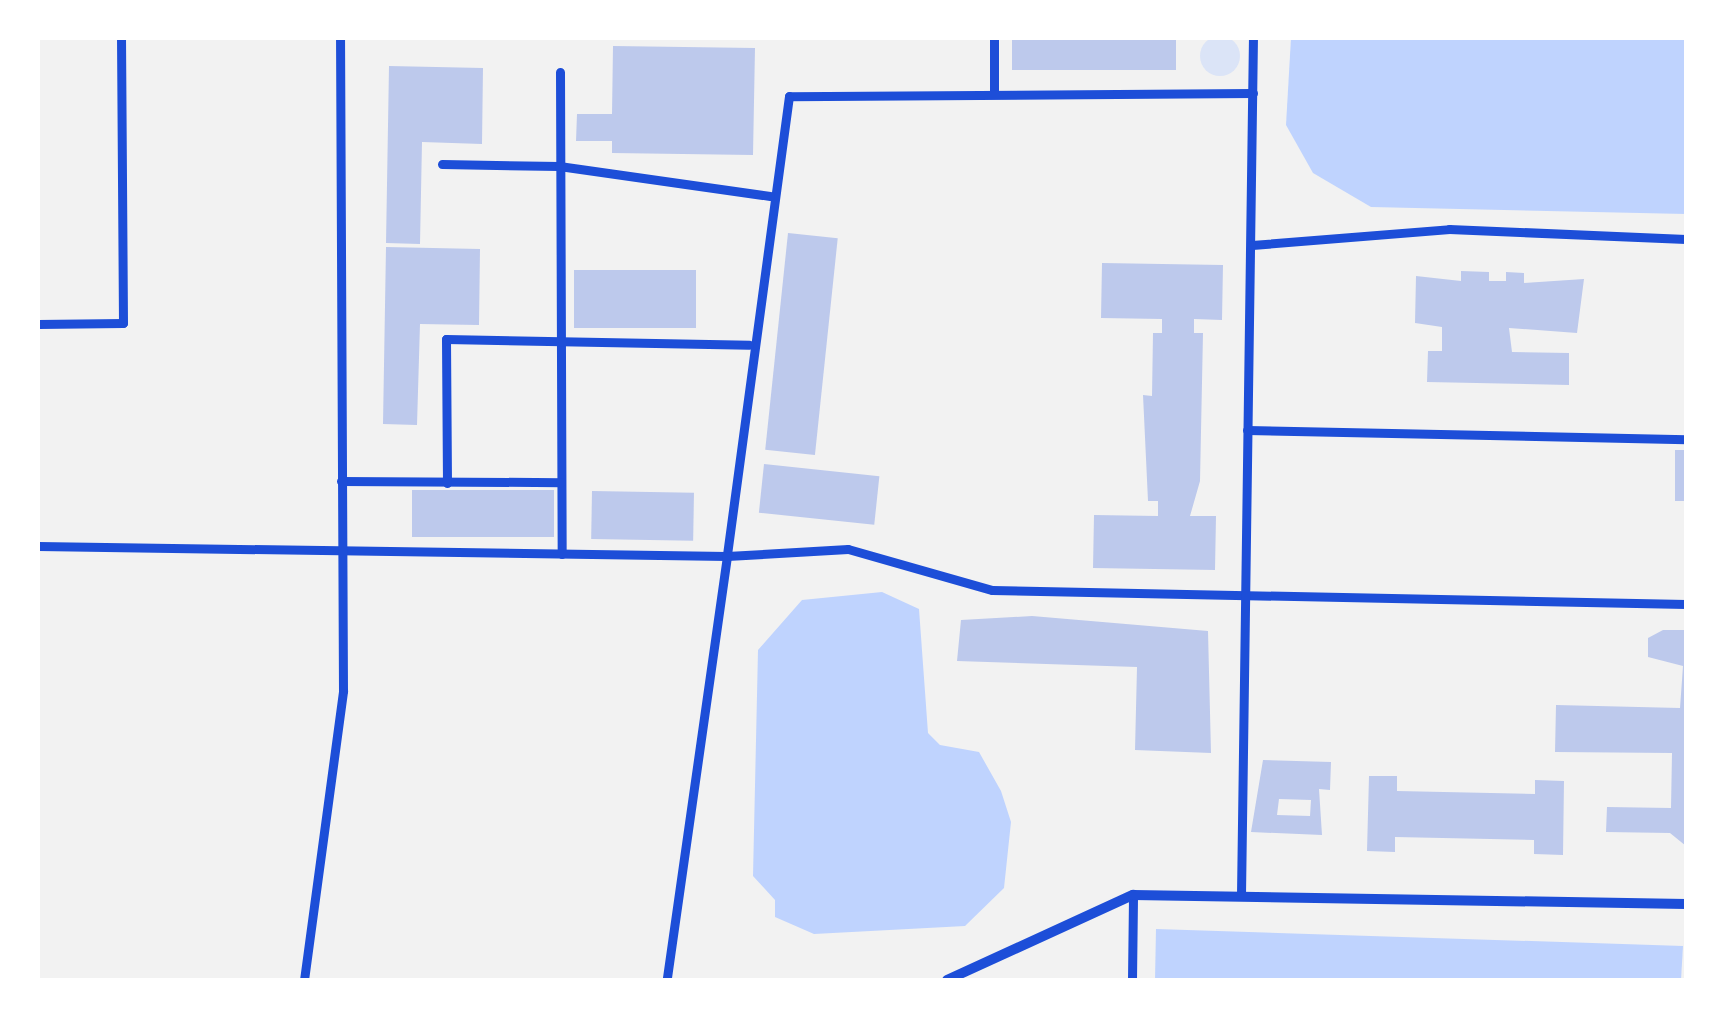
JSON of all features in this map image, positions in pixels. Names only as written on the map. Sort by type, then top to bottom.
[{"type":"street","points":[[38,324],[123,323],[121,38]]},
{"type":"street","points":[[304,980],[343,691],[340,38]]},
{"type":"street","points":[[994,38],[994,91]]},
{"type":"street","points":[[1241,896],[1253,38]]},
{"type":"street","points":[[560,72],[562,554]]},
{"type":"street","points":[[667,980],[727,556],[749,345],[789,96],[994,91],[1253,93]]},
{"type":"street","points":[[442,164],[560,166],[770,196]]},
{"type":"street","points":[[1252,245],[1448,230],[1686,239]]},
{"type":"street","points":[[447,483],[446,339],[749,345]]},
{"type":"street","points":[[1248,430],[1686,439]]},
{"type":"street","points":[[340,481],[562,482]]},
{"type":"street","points":[[38,546],[727,556],[777,546],[848,549],[992,590],[1686,604]]},
{"type":"street","points":[[1132,980],[1134,896]]},
{"type":"street","points":[[947,980],[1134,896],[1686,904]]},
{"type":"street","points":[[971,980],[978,968]]},
{"type":"shaded area","points":[[1220,36],[1234,42],[1240,56],[1234,70],[1220,76],[1206,70],[1200,56],[1206,42]]},
{"type":"water","points":[[1291,38],[1686,38],[1686,214],[1371,207],[1313,173],[1286,125]]},
{"type":"water","points":[[882,592],[919,609],[928,733],[940,745],[979,752],[1001,791],[1011,822],[1004,888],[965,926],[814,934],[775,917],[775,900],[753,876],[758,650],[802,600]]},
{"type":"water","points":[[1156,929],[1683,946],[1681,980],[1155,980]]},
{"type":"building","points":[[1012,38],[1176,38],[1176,70],[1012,70]]},
{"type":"building","points":[[613,46],[755,48],[753,155],[612,153],[612,141],[576,141],[577,114],[612,114]]},
{"type":"building","points":[[389,66],[483,68],[482,144],[422,142],[420,244],[386,243]]},
{"type":"building","points":[[788,233],[838,238],[815,455],[765,450]]},
{"type":"building","points":[[386,247],[480,249],[479,325],[420,324],[417,425],[383,424]]},
{"type":"building","points":[[1102,263],[1223,265],[1222,320],[1194,319],[1194,333],[1203,333],[1200,481],[1190,516],[1216,516],[1215,570],[1093,568],[1094,515],[1158,516],[1158,501],[1148,501],[1143,395],[1152,396],[1153,333],[1162,333],[1162,319],[1101,318]]},
{"type":"building","points":[[574,270],[696,270],[696,328],[574,328]]},
{"type":"building","points":[[1461,271],[1489,272],[1489,281],[1506,281],[1506,272],[1524,273],[1524,283],[1584,279],[1577,333],[1509,328],[1512,352],[1569,353],[1569,385],[1427,382],[1428,351],[1442,351],[1442,327],[1415,323],[1416,276],[1461,281]]},
{"type":"building","points":[[1675,450],[1686,450],[1686,501],[1675,501]]},
{"type":"building","points":[[764,464],[879,476],[874,525],[759,513]]},
{"type":"building","points":[[412,490],[554,490],[554,537],[412,537]]},
{"type":"building","points":[[592,491],[694,493],[693,541],[591,539]]},
{"type":"building","points":[[1032,616],[1208,631],[1211,753],[1135,750],[1137,667],[957,661],[961,620]]},
{"type":"building","points":[[1663,630],[1686,630],[1686,846],[1670,833],[1606,832],[1607,807],[1671,808],[1672,753],[1555,752],[1556,705],[1680,708],[1683,666],[1648,657],[1648,638]]},
{"type":"building","points":[[1263,760],[1331,762],[1330,790],[1319,789],[1322,835],[1251,832]],"holes":[[[1279,799],[1311,800],[1310,816],[1277,815]]]},
{"type":"building","points":[[1369,776],[1397,776],[1397,791],[1535,794],[1535,780],[1564,781],[1563,855],[1534,854],[1534,840],[1395,837],[1395,852],[1367,851]]}]
